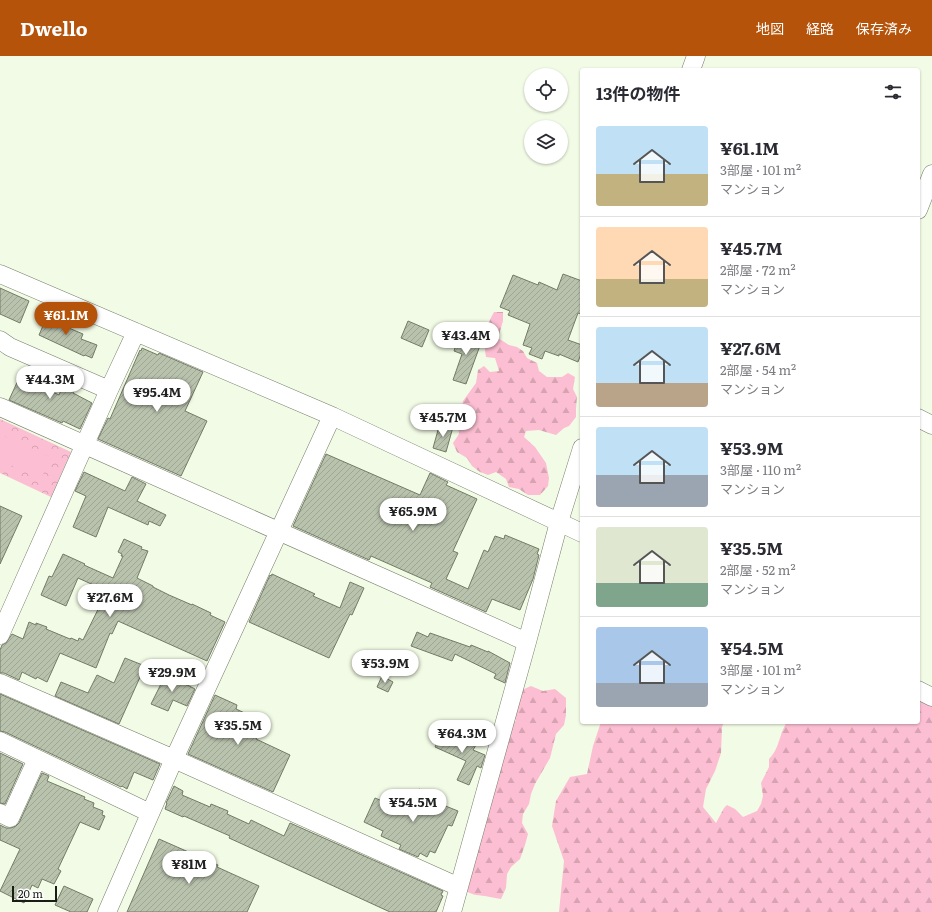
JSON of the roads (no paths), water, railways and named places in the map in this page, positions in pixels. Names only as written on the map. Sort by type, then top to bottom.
[{"type":"street","points":[[692,68],[696,56]]},
{"type":"street","points":[[920,205],[932,174]]},
{"type":"street","points":[[0,274],[332,416],[580,532]]},
{"type":"street","points":[[0,635],[136,332]]},
{"type":"street","points":[[0,340],[10,347],[109,390]]},
{"type":"street","points":[[0,407],[527,642]]},
{"type":"street","points":[[107,912],[174,759],[332,416]]},
{"type":"street","points":[[920,419],[932,425]]},
{"type":"street","points":[[452,912],[559,522],[580,454]]},
{"type":"street","points":[[0,683],[459,886]]},
{"type":"street","points":[[920,691],[932,697]]},
{"type":"street","points":[[0,741],[150,813]]},
{"type":"street","points":[[0,813],[10,818],[37,758]]}]
